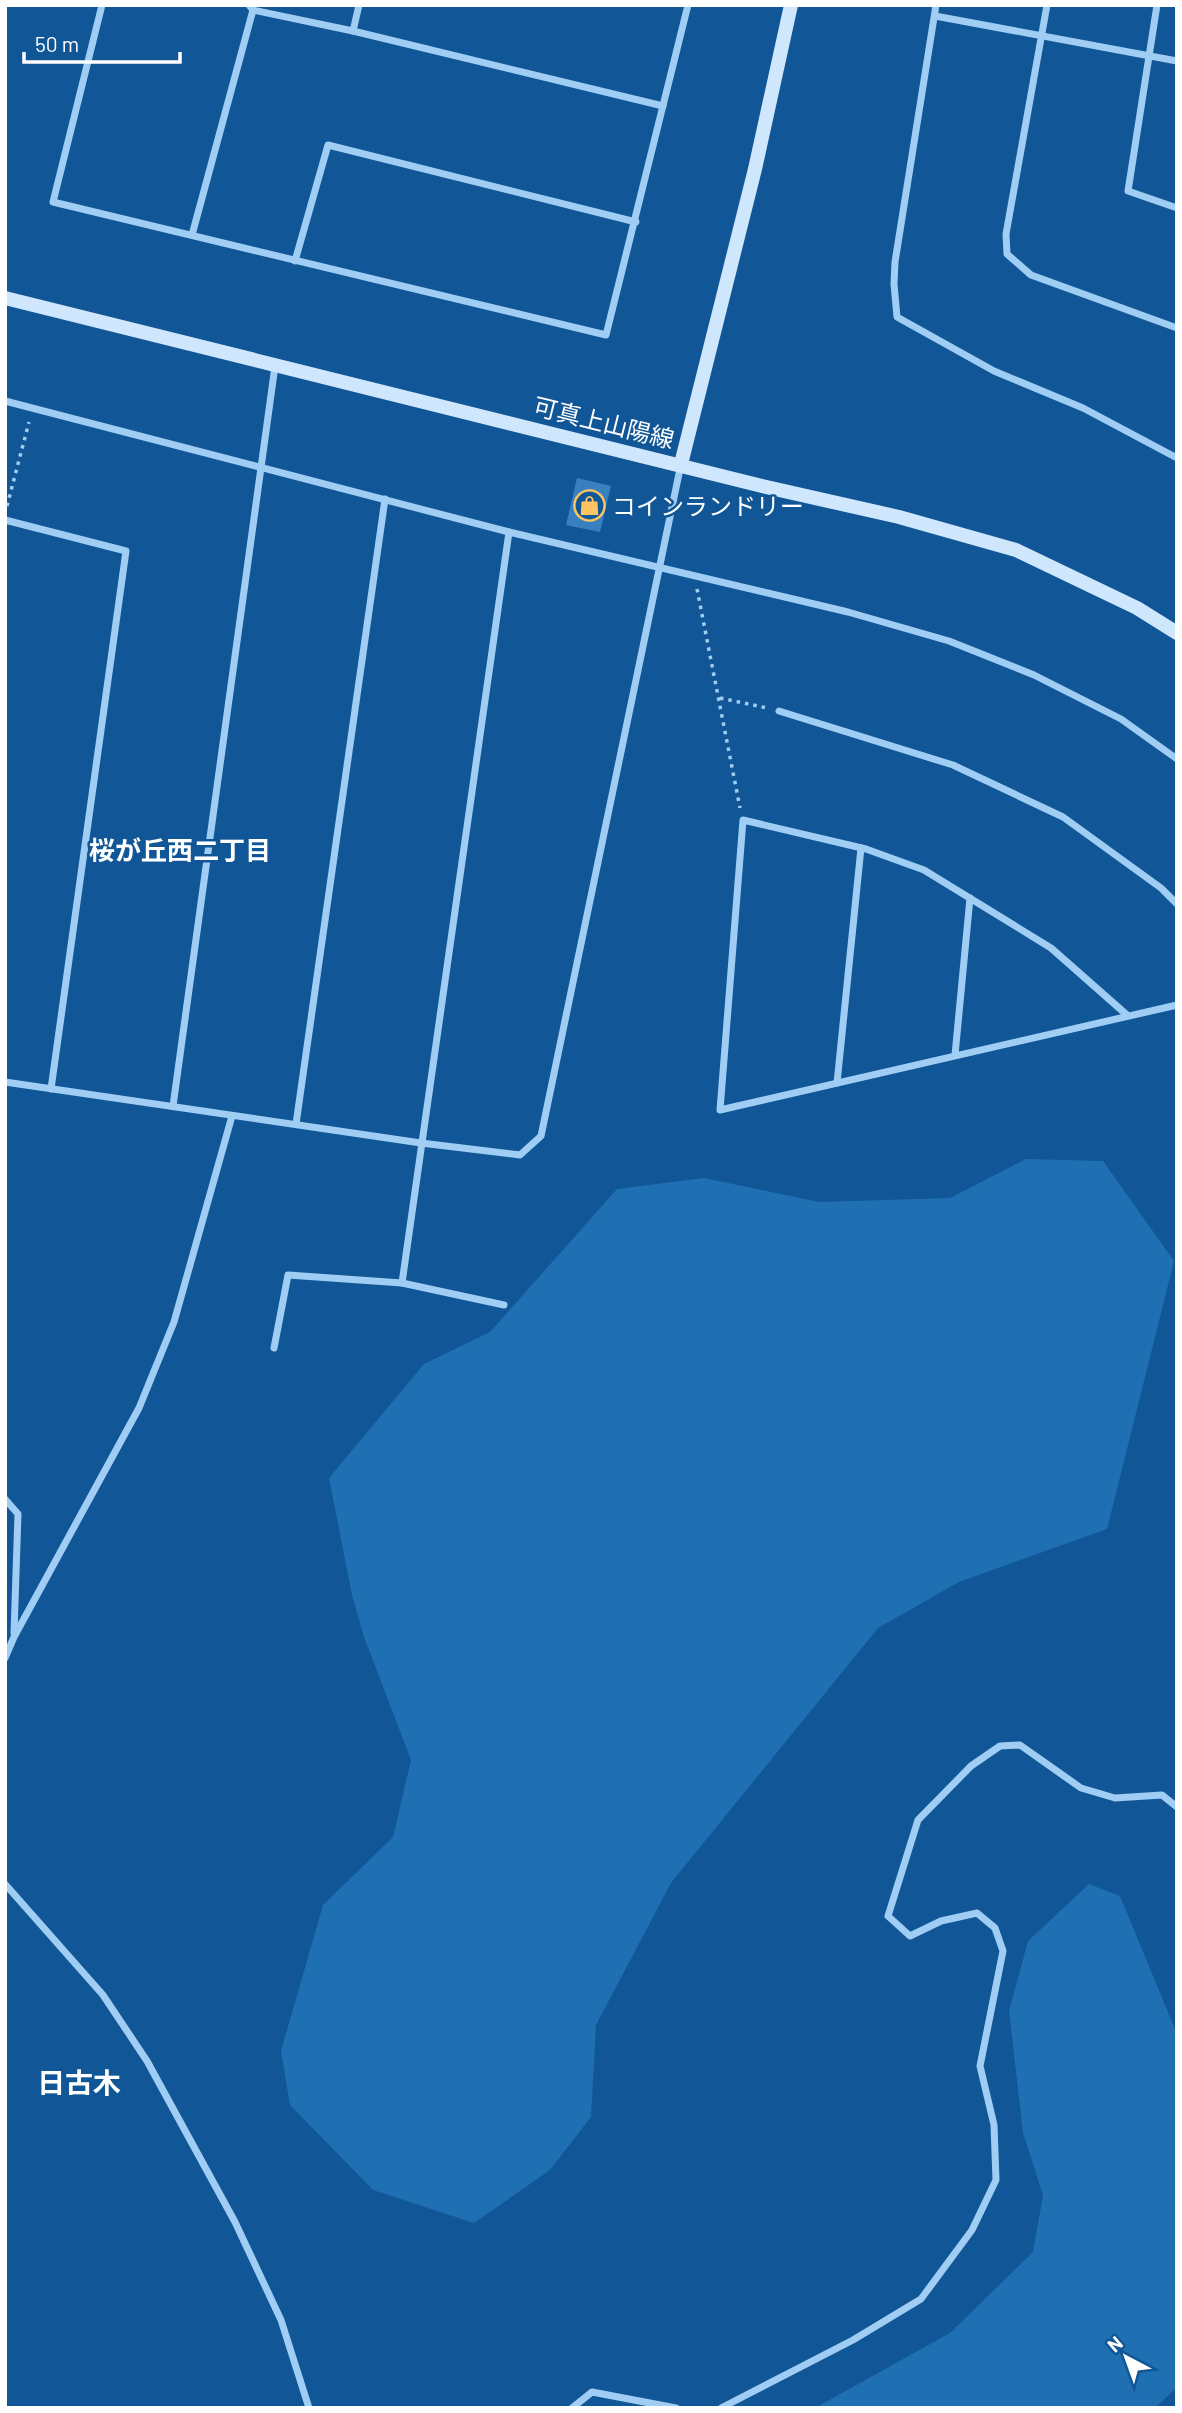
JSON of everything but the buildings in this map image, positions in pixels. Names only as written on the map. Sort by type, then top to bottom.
[{"type":"main road","points":[[681,464],[755,169],[791,5]]},
{"type":"main road","name":"可真上山陽線","points":[[5,299],[899,517],[1016,550],[1137,608],[1177,633]]},
{"type":"street","points":[[102,5],[53,202],[606,335],[688,5]]},
{"type":"street","points":[[353,31],[359,5]]},
{"type":"street","points":[[936,5],[895,262],[897,317],[994,371],[1083,408],[1177,458]]},
{"type":"street","points":[[1047,5],[1006,234],[1007,254],[1031,275],[1177,328]]},
{"type":"street","points":[[1157,5],[1128,191],[1177,208]]},
{"type":"street","points":[[192,235],[251,8],[663,106]]},
{"type":"street","points":[[935,16],[1177,61]]},
{"type":"street","points":[[295,261],[328,145],[636,222]]},
{"type":"street","points":[[173,1106],[275,366]]},
{"type":"street","points":[[5,401],[509,532],[848,612],[949,640],[1034,676],[1121,719],[1177,759]]},
{"type":"street","points":[[5,1082],[520,1155],[541,1136],[681,464]]},
{"type":"street","points":[[296,1124],[384,499]]},
{"type":"street","points":[[5,520],[126,551],[51,1089]]},
{"type":"street","points":[[402,1283],[509,532]]},
{"type":"street","points":[[779,710],[953,765],[1051,811],[1161,888],[1177,904]]},
{"type":"street","points":[[1127,1015],[1051,948],[924,870],[861,848],[743,820],[720,1110],[1177,1004]]},
{"type":"street","points":[[836,1083],[861,848]]},
{"type":"street","points":[[955,1055],[971,898]]},
{"type":"street","points":[[5,1658],[139,1408],[174,1322],[232,1116]]},
{"type":"street","points":[[274,1348],[288,1275],[402,1283],[504,1305]]},
{"type":"street","points":[[5,1499],[18,1514],[14,1637]]},
{"type":"street","points":[[721,2408],[853,2340],[921,2299],[972,2230],[996,2180],[994,2125],[980,2066],[1003,1951],[995,1928],[977,1913],[941,1921],[910,1936],[888,1916],[918,1820],[971,1766],[1000,1746],[1020,1745],[1081,1788],[1115,1798],[1162,1795],[1177,1807]]},
{"type":"street","points":[[5,1884],[103,1995],[147,2061],[235,2222],[281,2320],[309,2408]]},
{"type":"street","points":[[572,2408],[592,2392],[676,2408]]},
{"type":"path","points":[[5,512],[33,410]]},
{"type":"path","points":[[694,576],[743,820]]},
{"type":"path","points":[[720,698],[779,710]]},
{"type":"shaded area","points":[[1026,1159],[1103,1161],[1174,1261],[1107,1529],[959,1582],[878,1628],[671,1883],[596,2025],[591,2117],[550,2170],[474,2223],[373,2190],[290,2105],[281,2051],[323,1905],[393,1837],[411,1760],[364,1637],[352,1595],[329,1478],[424,1364],[490,1332],[617,1189],[704,1178],[819,1202],[950,1198]]},
{"type":"shaded area","points":[[1089,1884],[1120,1896],[1177,2034],[1177,2387],[1155,2408],[815,2408],[950,2333],[1033,2252],[1043,2195],[1023,2133],[1009,2011],[1028,1941]]},
{"type":"place","name":"コインランドリー","points":[[589,505]]},
{"type":"district","name":"桜が丘西二丁目","points":[[180,849]]},
{"type":"district","name":"日古木","points":[[79,2082]]}]
